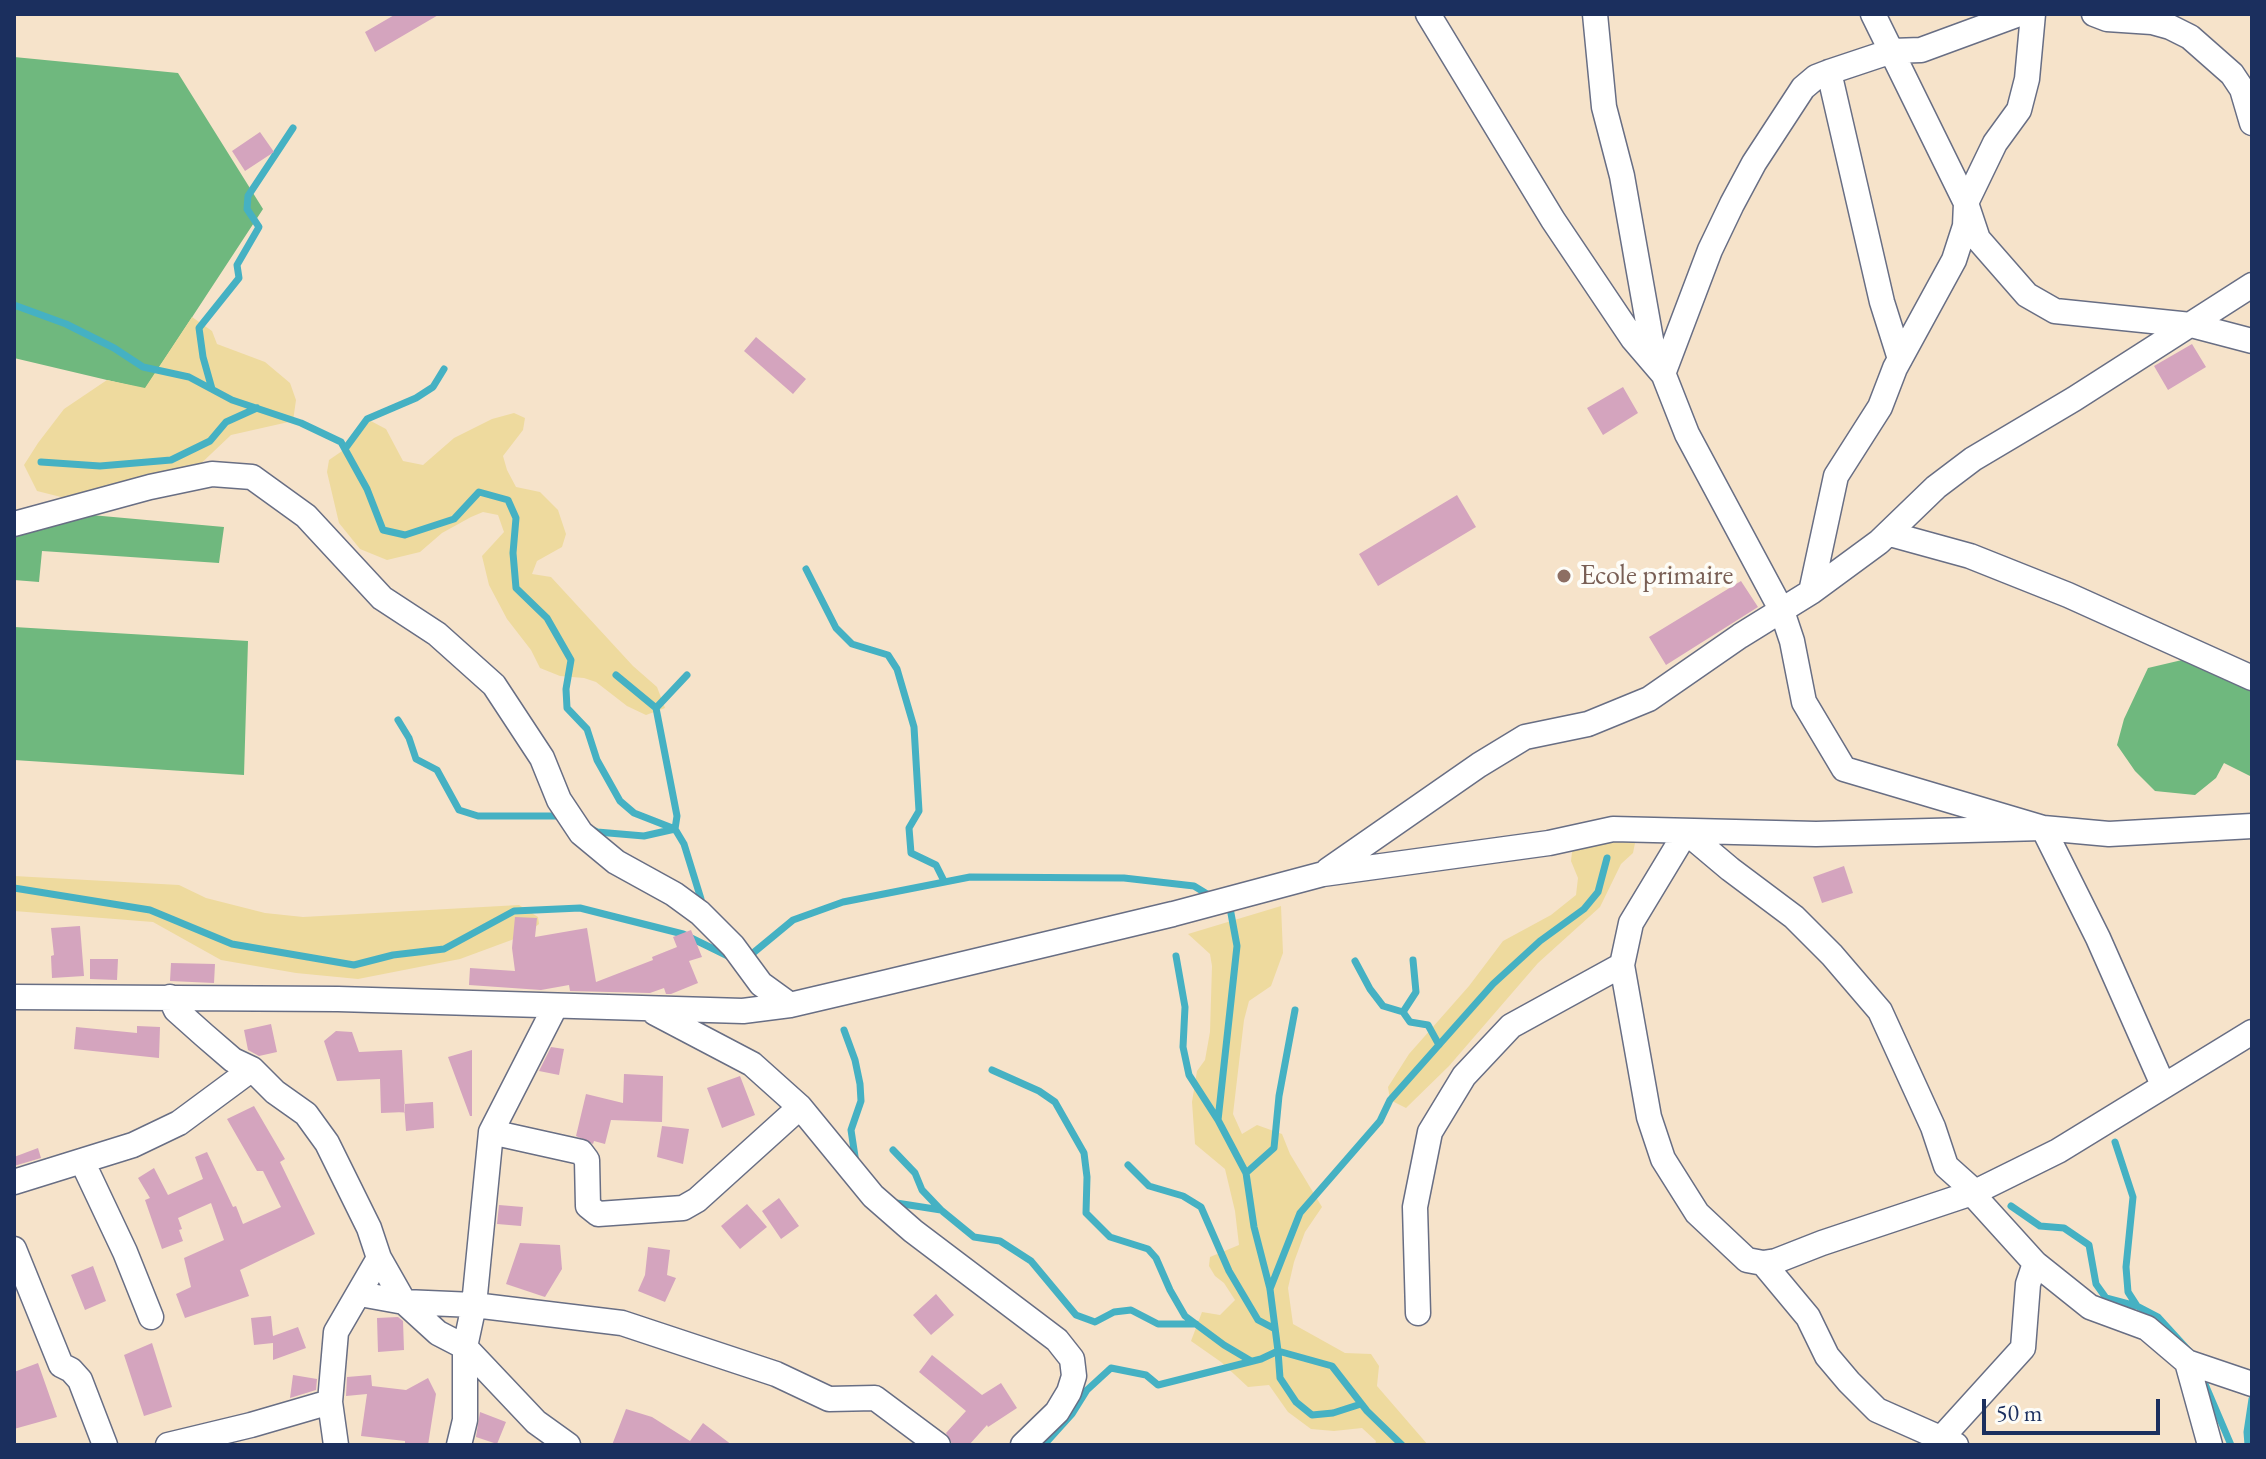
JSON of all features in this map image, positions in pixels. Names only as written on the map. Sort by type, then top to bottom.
[{"type":"street","points":[[1428,14],[1553,220],[1633,339],[1663,374]]},
{"type":"street","points":[[1595,14],[1604,107],[1622,176],[1652,345],[1687,434],[1782,611],[1792,641],[1804,702],[1844,769],[2043,828],[2098,938],[2163,1085]]},
{"type":"street","points":[[1873,14],[1966,203],[1978,239],[2027,295],[2055,311],[2191,325],[2252,341]]},
{"type":"street","points":[[1663,374],[1710,250],[1754,163],[1796,95],[1816,77],[1829,72],[1892,51],[1921,50],[2019,14]]},
{"type":"street","points":[[1811,592],[1836,476],[1880,407],[1900,359],[1960,248],[1966,203],[1995,143],[2019,110],[2027,79],[2033,14]]},
{"type":"street","points":[[2094,14],[2107,19],[2152,22],[2190,37],[2232,74],[2242,89],[2252,123]]},
{"type":"street","points":[[1829,72],[1882,302],[1900,359]]},
{"type":"street","points":[[1323,874],[1525,737],[1588,724],[1649,699],[1740,636],[1811,592],[1890,534],[1936,487],[1973,459],[2252,285]]},
{"type":"street","points":[[14,524],[150,487],[212,474],[252,477],[306,516],[382,598],[437,634],[494,685],[542,758],[559,800],[581,833],[616,862],[674,894],[700,913],[733,946],[761,984],[790,1005]]},
{"type":"street","points":[[1890,534],[1970,556],[2040,583],[2252,678]]},
{"type":"street","points":[[14,997],[338,999],[743,1011],[790,1005],[1173,914],[1323,874],[1549,843],[1613,829],[1816,834],[2043,828],[2109,834],[2252,826]]},
{"type":"street","points":[[1686,832],[1631,923],[1622,965],[1649,1117],[1663,1159],[1697,1213],[1747,1260],[1763,1263],[1975,1192],[2058,1151],[2252,1032]]},
{"type":"street","points":[[1686,832],[1794,917],[1880,1011],[1933,1127],[1946,1166],[1975,1192],[1977,1199],[2035,1263],[2090,1307],[2147,1328],[2187,1362],[2252,1384]]},
{"type":"street","points":[[1418,1313],[1415,1207],[1430,1132],[1464,1076],[1511,1026],[1622,965]]},
{"type":"street","points":[[170,997],[176,1010],[233,1060],[252,1069],[275,1092],[306,1114],[327,1143],[369,1228],[379,1258],[404,1302],[438,1333],[465,1347],[537,1433],[568,1445]]},
{"type":"street","points":[[459,1445],[465,1420],[465,1347],[474,1305],[491,1132],[555,1007]]},
{"type":"street","points":[[650,1010],[752,1064],[800,1107],[873,1196],[913,1231],[1057,1340],[1072,1359],[1074,1376],[1069,1392],[1057,1412],[1023,1445]]},
{"type":"street","points":[[14,1182],[133,1145],[179,1123],[252,1069]]},
{"type":"street","points":[[491,1132],[581,1152],[587,1160],[588,1206],[598,1214],[683,1208],[697,1200],[800,1107]]},
{"type":"street","points":[[82,1161],[125,1252],[151,1317]]},
{"type":"street","points":[[14,1249],[61,1365],[80,1380],[105,1445]]},
{"type":"street","points":[[336,1445],[330,1402],[336,1332],[379,1258]]},
{"type":"street","points":[[1763,1263],[1808,1317],[1827,1356],[1877,1410],[1944,1443],[2023,1348],[2028,1284],[2035,1263]]},
{"type":"street","points":[[360,1294],[404,1302],[474,1305],[622,1323],[776,1374],[829,1399],[875,1398],[938,1445]]},
{"type":"street","points":[[2187,1362],[2210,1445]]},
{"type":"street","points":[[168,1445],[330,1402]]},
{"type":"green space","points":[[14,57],[178,73],[263,209],[145,389],[14,358]]},
{"type":"green space","points":[[69,513],[224,527],[219,563],[42,551],[39,582],[14,580],[14,528]]},
{"type":"green space","points":[[14,627],[248,641],[244,775],[14,760]]},
{"type":"green space","points":[[2182,660],[2252,679],[2252,777],[2224,763],[2216,778],[2195,795],[2155,791],[2135,771],[2117,745],[2124,719],[2148,668]]},
{"type":"sand","points":[[192,317],[212,331],[217,344],[265,362],[290,383],[296,400],[293,421],[231,435],[193,471],[69,499],[37,491],[24,465],[64,409],[107,380],[145,388]]},
{"type":"sand","points":[[514,413],[525,418],[523,430],[503,456],[507,470],[516,487],[540,492],[558,510],[566,534],[562,547],[537,561],[532,574],[551,577],[633,666],[657,687],[665,708],[646,715],[627,706],[596,682],[560,676],[540,668],[531,650],[507,619],[489,585],[482,556],[504,532],[498,515],[483,512],[442,533],[420,552],[387,560],[360,549],[339,523],[327,472],[329,460],[345,449],[367,419],[386,429],[403,461],[423,465],[454,438],[492,419]]},
{"type":"sand","points":[[1620,830],[1635,843],[1633,853],[1621,864],[1600,907],[1538,963],[1449,1066],[1406,1108],[1390,1100],[1388,1087],[1409,1054],[1469,986],[1503,941],[1551,915],[1576,895],[1578,878],[1571,861],[1572,852],[1586,838]]},
{"type":"sand","points":[[14,876],[179,885],[206,898],[265,913],[303,917],[519,905],[538,917],[539,924],[525,935],[460,959],[358,979],[296,973],[221,960],[153,922],[14,911]]},
{"type":"sand","points":[[1281,906],[1283,953],[1271,986],[1249,1001],[1233,1114],[1242,1134],[1257,1125],[1282,1134],[1290,1154],[1322,1207],[1305,1232],[1294,1262],[1288,1288],[1293,1324],[1345,1353],[1371,1354],[1379,1366],[1377,1386],[1428,1445],[1375,1445],[1376,1441],[1362,1428],[1334,1431],[1311,1429],[1288,1412],[1269,1385],[1248,1387],[1221,1362],[1191,1341],[1202,1312],[1220,1315],[1235,1300],[1209,1266],[1210,1257],[1239,1245],[1225,1169],[1195,1144],[1192,1102],[1197,1071],[1205,1060],[1210,1032],[1212,966],[1210,954],[1188,934]]},
{"type":"building","points":[[396,14],[440,14],[375,52],[365,32]]},
{"type":"building","points":[[260,132],[274,152],[245,171],[232,151]]},
{"type":"building","points":[[756,337],[806,379],[793,394],[744,351]]},
{"type":"building","points":[[2192,344],[2206,367],[2168,390],[2154,366]]},
{"type":"building","points":[[1623,387],[1638,413],[1603,435],[1587,408]]},
{"type":"building","points":[[1457,495],[1476,527],[1378,586],[1359,554]]},
{"type":"building","points":[[1741,581],[1758,607],[1666,665],[1649,637]]},
{"type":"building","points":[[1844,866],[1853,893],[1822,903],[1813,877]]},
{"type":"building","points":[[515,917],[537,918],[535,937],[587,928],[596,982],[653,960],[652,957],[677,947],[673,937],[691,930],[702,957],[689,961],[698,983],[671,994],[666,994],[664,988],[650,993],[570,991],[569,985],[541,990],[469,985],[470,968],[515,971],[512,948]]},
{"type":"building","points":[[80,926],[84,976],[52,978],[51,956],[54,955],[51,928]]},
{"type":"building","points":[[90,959],[118,959],[117,980],[90,979]]},
{"type":"building","points":[[171,963],[215,964],[214,983],[170,981]]},
{"type":"building","points":[[271,1024],[277,1052],[259,1056],[248,1050],[244,1030]]},
{"type":"building","points":[[137,1026],[160,1027],[159,1058],[74,1049],[76,1027],[137,1033]]},
{"type":"building","points":[[336,1031],[352,1032],[359,1052],[402,1050],[405,1112],[381,1113],[380,1079],[337,1081],[324,1041]]},
{"type":"building","points":[[551,1047],[564,1049],[559,1075],[539,1071]]},
{"type":"building","points":[[472,1050],[472,1116],[470,1116],[448,1057]]},
{"type":"building","points":[[624,1074],[663,1076],[662,1122],[611,1120],[605,1144],[594,1141],[593,1144],[576,1136],[586,1094],[623,1103]]},
{"type":"building","points":[[740,1076],[755,1115],[722,1128],[707,1088]]},
{"type":"building","points":[[433,1102],[434,1128],[406,1131],[404,1104]]},
{"type":"building","points":[[254,1106],[285,1159],[280,1162],[315,1234],[240,1270],[249,1296],[185,1318],[176,1294],[191,1287],[184,1258],[224,1240],[211,1203],[178,1218],[183,1241],[162,1249],[145,1200],[150,1198],[138,1178],[154,1168],[168,1195],[203,1179],[195,1157],[207,1152],[243,1224],[281,1207],[263,1171],[257,1171],[227,1119]]},
{"type":"building","points":[[662,1126],[689,1129],[683,1164],[657,1157]]},
{"type":"building","points":[[38,1148],[41,1158],[14,1166],[14,1157]]},
{"type":"building","points":[[779,1198],[799,1226],[781,1239],[762,1211]]},
{"type":"building","points":[[747,1204],[767,1227],[740,1249],[721,1226]]},
{"type":"building","points":[[499,1205],[523,1207],[521,1226],[497,1224]]},
{"type":"building","points":[[520,1243],[560,1245],[562,1269],[545,1297],[506,1284]]},
{"type":"building","points":[[648,1247],[670,1250],[667,1275],[676,1278],[665,1302],[638,1291],[645,1275]]},
{"type":"building","points":[[93,1266],[106,1301],[85,1310],[71,1275]]},
{"type":"building","points":[[936,1294],[954,1315],[931,1335],[913,1315]]},
{"type":"building","points":[[271,1316],[273,1336],[298,1327],[306,1348],[273,1360],[273,1343],[254,1345],[251,1318]]},
{"type":"building","points":[[398,1317],[403,1321],[404,1350],[378,1352],[377,1318]]},
{"type":"building","points":[[152,1343],[172,1407],[144,1416],[124,1355]]},
{"type":"building","points":[[932,1355],[982,1395],[1001,1383],[1017,1408],[987,1425],[969,1445],[953,1445],[946,1433],[966,1411],[919,1372]]},
{"type":"building","points":[[38,1363],[57,1417],[14,1429],[14,1372]]},
{"type":"building","points":[[293,1375],[317,1379],[316,1390],[290,1398]]},
{"type":"building","points":[[371,1375],[372,1386],[406,1390],[428,1378],[436,1394],[428,1445],[405,1445],[405,1441],[361,1436],[367,1394],[346,1396],[347,1377]]},
{"type":"building","points":[[626,1409],[652,1417],[690,1441],[703,1423],[732,1445],[612,1445]]},
{"type":"building","points":[[480,1412],[506,1422],[497,1444],[476,1437]]},
{"type":"waterway","points":[[212,389],[199,328],[239,278],[237,265],[259,227],[247,209],[248,196],[293,128]]},
{"type":"waterway","points":[[14,305],[66,324],[114,348],[143,367],[189,377],[232,400],[301,423],[341,442],[367,489],[383,530],[405,535],[454,519],[479,492],[508,500],[516,518],[513,553],[516,588],[547,618],[571,660],[566,689],[567,708],[587,729],[597,760],[620,801],[634,813],[675,829],[684,844],[701,899]]},
{"type":"waterway","points":[[345,449],[367,419],[416,398],[433,387],[444,369]]},
{"type":"waterway","points":[[41,462],[100,466],[171,460],[210,441],[226,422],[257,408]]},
{"type":"waterway","points":[[806,569],[836,628],[852,644],[888,655],[897,669],[914,727],[919,811],[909,828],[911,853],[936,865],[944,881]]},
{"type":"waterway","points":[[616,675],[656,708]]},
{"type":"waterway","points":[[591,829],[644,836],[675,829],[677,816],[656,708],[687,675]]},
{"type":"waterway","points":[[398,720],[409,738],[416,759],[437,770],[459,810],[478,816],[563,816]]},
{"type":"waterway","points":[[1270,1289],[1300,1213],[1380,1121],[1390,1100],[1493,984],[1540,941],[1584,909],[1598,892],[1607,858]]},
{"type":"waterway","points":[[747,958],[793,920],[843,902],[970,877],[1124,878],[1194,886],[1212,897]]},
{"type":"waterway","points":[[14,888],[150,910],[232,944],[354,965],[393,955],[444,949],[514,911],[580,908],[683,934],[730,957]]},
{"type":"waterway","points":[[1226,905],[1230,908],[1237,946],[1218,1120],[1246,1173],[1254,1227],[1270,1289],[1278,1351],[1332,1366],[1367,1411],[1402,1445]]},
{"type":"waterway","points":[[1176,956],[1185,1007],[1183,1047],[1189,1075],[1218,1120]]},
{"type":"waterway","points":[[1403,1012],[1416,992],[1413,960]]},
{"type":"waterway","points":[[1355,961],[1383,1006],[1403,1012],[1410,1022],[1428,1025],[1439,1045]]},
{"type":"waterway","points":[[1246,1173],[1274,1148],[1279,1096],[1295,1010]]},
{"type":"waterway","points":[[844,1030],[860,1084],[861,1101],[851,1130],[856,1163]]},
{"type":"waterway","points":[[992,1070],[1039,1091],[1055,1102],[1084,1153],[1086,1213],[1110,1237],[1148,1249],[1156,1258],[1185,1316],[1251,1361]]},
{"type":"waterway","points":[[2115,1142],[2133,1197],[2126,1267],[2128,1292],[2137,1306],[2158,1317],[2190,1352]]},
{"type":"waterway","points":[[893,1150],[915,1173],[922,1190],[941,1210]]},
{"type":"waterway","points":[[1128,1165],[1149,1186],[1183,1196],[1201,1207],[1229,1271],[1258,1320],[1275,1329]]},
{"type":"waterway","points":[[890,1202],[941,1210],[974,1237],[1000,1241],[1031,1261],[1076,1315],[1095,1322],[1114,1312],[1131,1310],[1158,1324],[1196,1324]]},
{"type":"waterway","points":[[2011,1206],[2040,1226],[2064,1228],[2089,1245],[2096,1284],[2106,1298],[2136,1306]]},
{"type":"waterway","points":[[1044,1445],[1072,1414],[1087,1390],[1111,1368],[1146,1375],[1158,1385],[1261,1359],[1278,1351],[1280,1378],[1296,1402],[1312,1415],[1333,1413],[1361,1404]]},
{"type":"waterway","points":[[2202,1377],[2231,1445]]},
{"type":"waterway","points":[[2248,1445],[2252,1399]]},
{"type":"place","name":"Ecole primaire","points":[[1564,576]]}]
